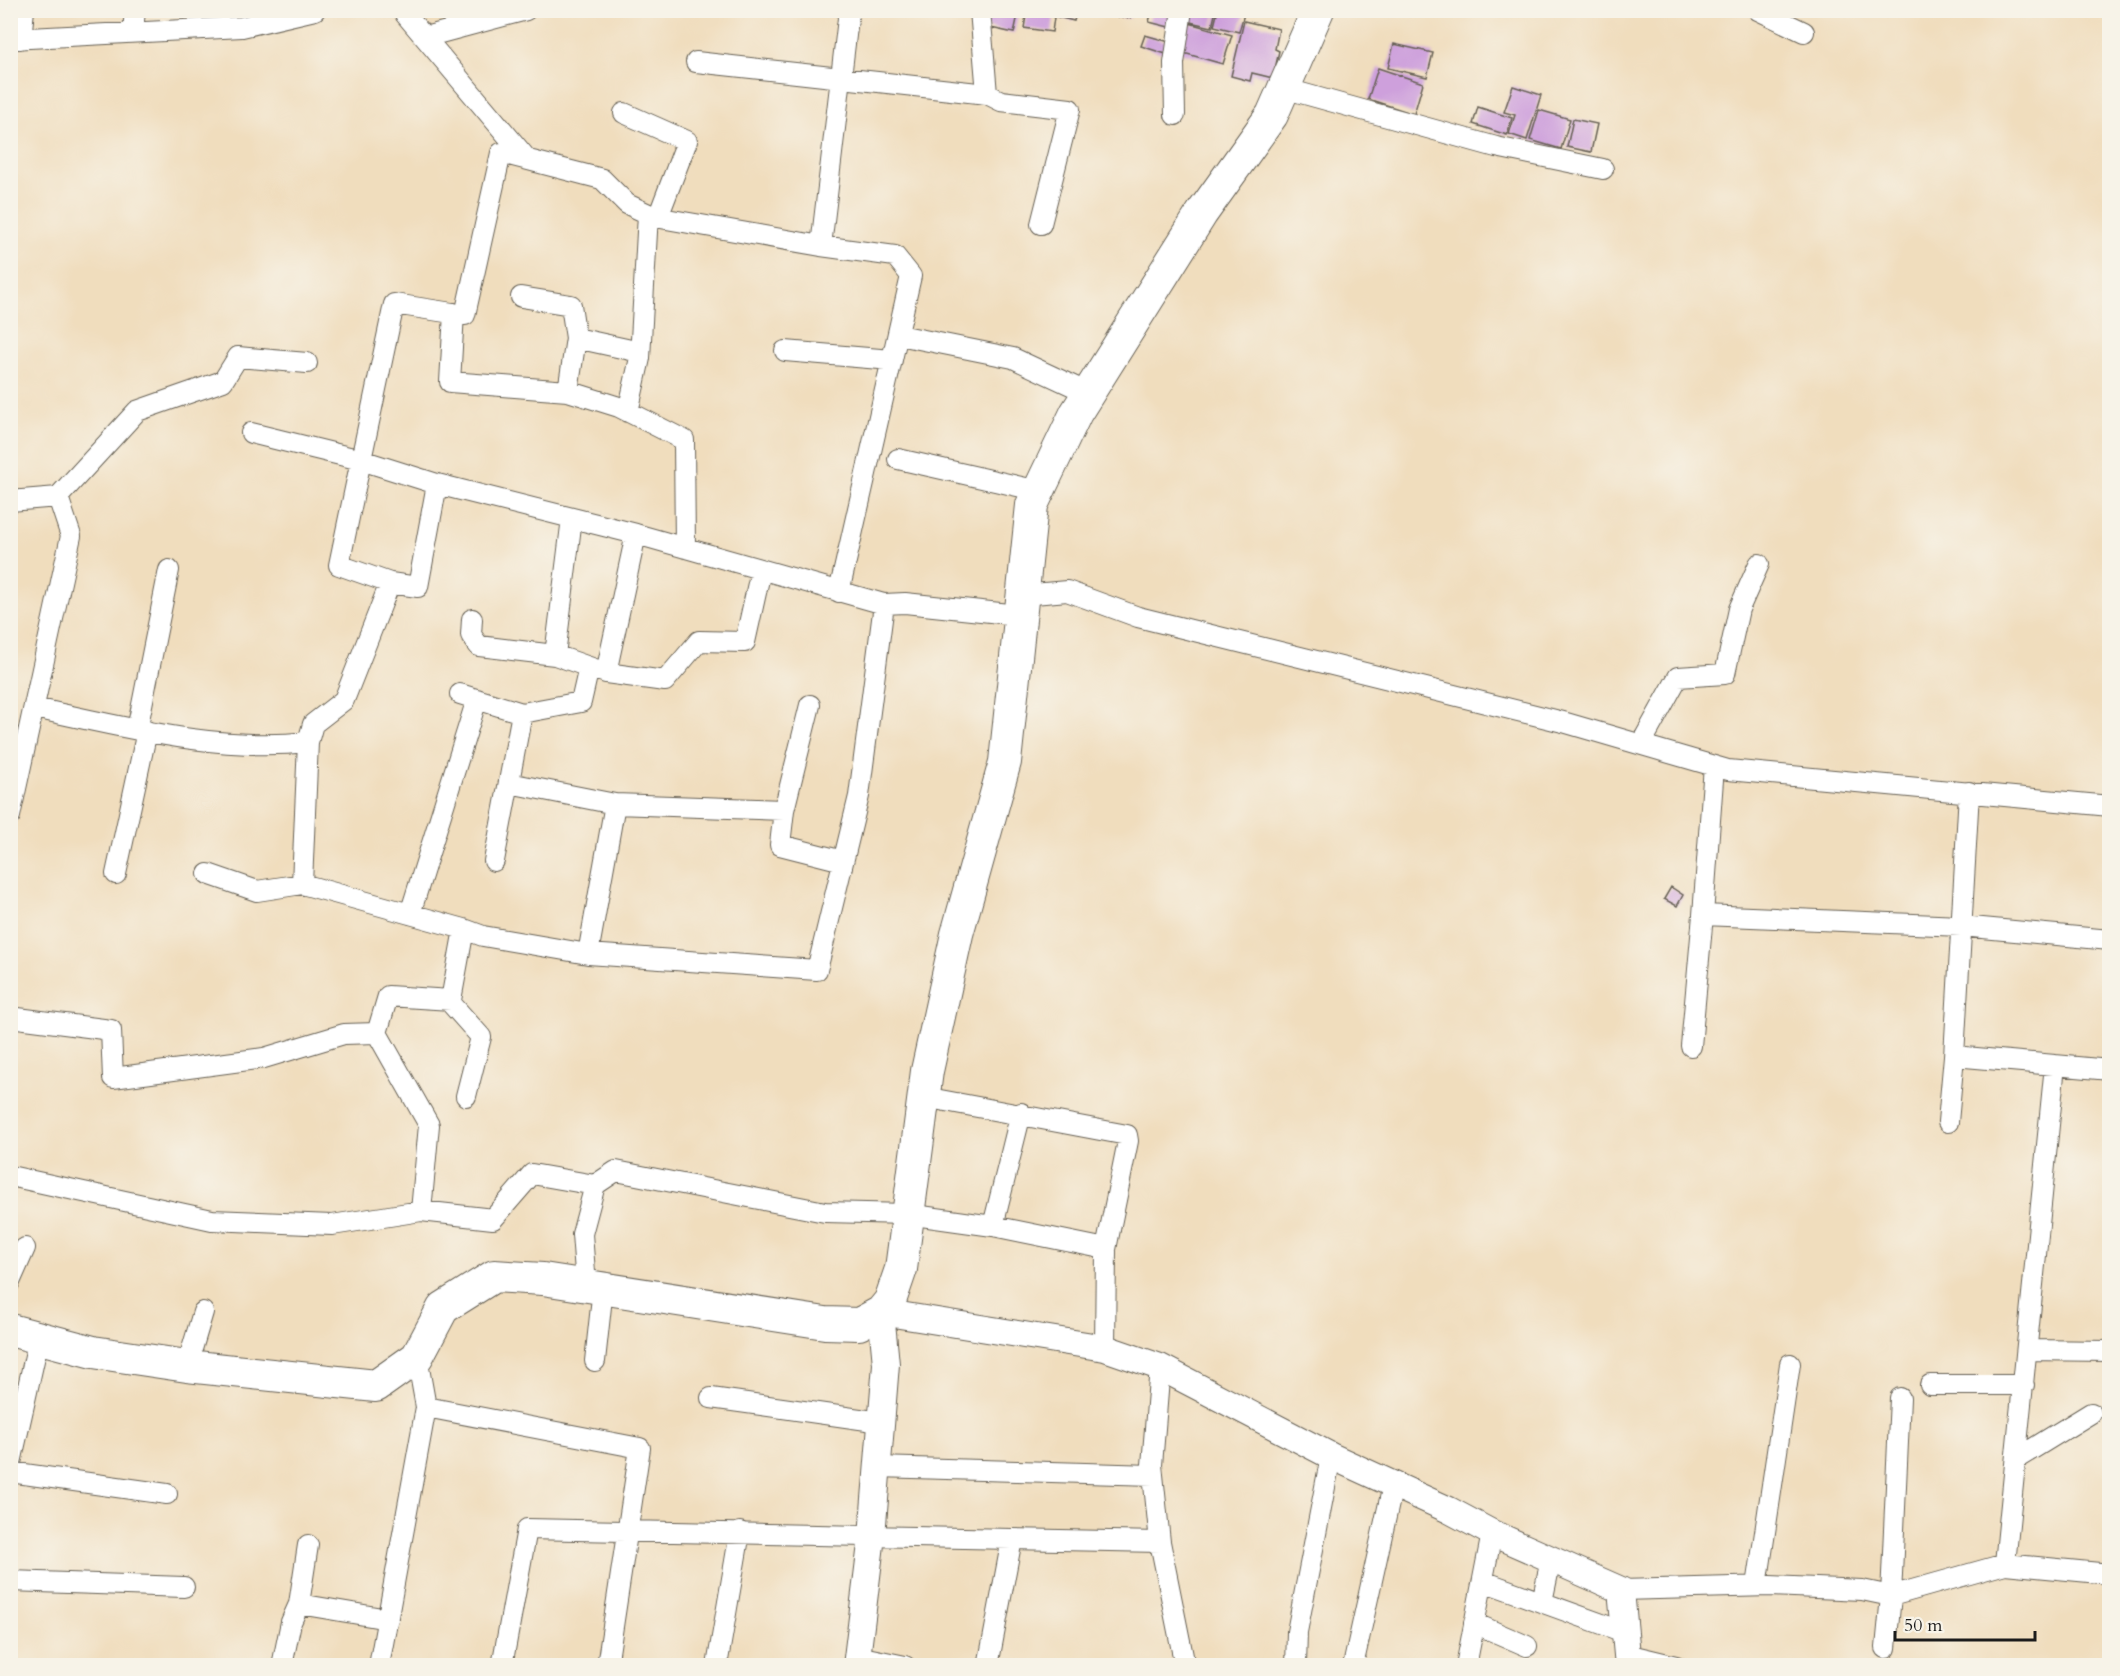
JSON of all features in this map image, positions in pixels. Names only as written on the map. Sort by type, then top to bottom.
[{"type":"main road","points":[[25,1334],[93,1352],[186,1366],[376,1386],[417,1357],[442,1308],[494,1276],[594,1287],[825,1323],[859,1324],[881,1312],[890,1301],[901,1269],[924,1097],[957,934],[1005,762],[1032,506],[1088,393],[1202,213],[1272,115],[1310,12]]},
{"type":"street","points":[[24,10],[16,39],[133,32],[315,10]]},
{"type":"street","points":[[133,32],[135,10]]},
{"type":"street","points":[[405,10],[405,14],[527,159]]},
{"type":"street","points":[[425,38],[526,10]]},
{"type":"street","points":[[821,246],[849,10]]},
{"type":"street","points":[[980,10],[987,94]]},
{"type":"street","points":[[1175,115],[1174,63],[1182,10]]},
{"type":"street","points":[[1758,10],[1803,32]]},
{"type":"street","points":[[696,62],[987,94],[1001,101],[1070,109],[1041,224]]},
{"type":"street","points":[[1283,88],[1496,147],[1603,169]]},
{"type":"street","points":[[624,113],[687,141],[653,216],[640,352],[628,412]]},
{"type":"street","points":[[437,484],[418,587],[390,583],[339,565],[394,304],[465,315],[501,153],[602,179],[627,204],[653,216],[821,246],[895,256],[911,276],[838,592]]},
{"type":"street","points":[[521,297],[571,305],[576,338],[568,391]]},
{"type":"street","points":[[454,313],[450,382],[568,391],[628,412],[684,440],[685,548]]},
{"type":"street","points":[[898,335],[1013,358],[1088,393]]},
{"type":"street","points":[[576,338],[640,352]]},
{"type":"street","points":[[785,351],[892,360]]},
{"type":"street","points":[[10,501],[58,497],[137,411],[222,381],[238,357],[307,363]]},
{"type":"street","points":[[251,433],[361,460],[437,484],[636,534],[884,604],[1021,605],[1067,591],[1138,617],[1563,722],[1714,766],[1739,771],[2109,806]]},
{"type":"street","points":[[898,459],[1039,491]]},
{"type":"street","points":[[10,816],[71,536],[58,497]]},
{"type":"street","points":[[555,655],[572,518]]},
{"type":"street","points":[[410,914],[468,697],[522,713],[581,702],[597,670],[636,534]]},
{"type":"street","points":[[1641,744],[1678,677],[1725,674],[1739,609],[1760,564]]},
{"type":"street","points":[[116,874],[169,570]]},
{"type":"street","points":[[472,619],[471,635],[480,646],[555,655],[597,670],[665,681],[699,640],[745,642],[761,570]]},
{"type":"street","points":[[302,884],[308,742],[313,724],[344,700],[390,583]]},
{"type":"street","points":[[208,874],[257,891],[302,884],[483,936],[588,954],[817,970],[858,796],[884,604]]},
{"type":"street","points":[[810,705],[784,810],[780,845],[843,861]]},
{"type":"street","points":[[34,708],[142,731],[226,743],[270,746],[308,742]]},
{"type":"street","points":[[494,861],[522,713]]},
{"type":"street","points":[[1691,1046],[1714,766]]},
{"type":"street","points":[[509,783],[615,804],[784,810]]},
{"type":"street","points":[[1948,1122],[1969,792]]},
{"type":"street","points":[[588,954],[615,804]]},
{"type":"street","points":[[1703,915],[1961,926],[2109,940]]},
{"type":"street","points":[[421,1211],[429,1125],[377,1034],[388,996],[451,1000],[464,929]]},
{"type":"street","points":[[448,1000],[481,1037],[466,1096]]},
{"type":"street","points":[[10,1017],[111,1029],[113,1078],[264,1058],[345,1034],[377,1034]]},
{"type":"street","points":[[1954,1056],[2109,1070]]},
{"type":"street","points":[[2005,1564],[2055,1065]]},
{"type":"street","points":[[924,1097],[1021,1113],[1127,1136],[1128,1141],[1106,1249],[1105,1348]]},
{"type":"street","points":[[993,1226],[1021,1113]]},
{"type":"street","points":[[595,1361],[594,1287],[582,1234],[595,1185],[616,1171],[825,1212],[907,1214],[993,1226],[1106,1249]]},
{"type":"street","points":[[10,1176],[212,1220],[333,1225],[421,1211],[493,1218],[532,1174],[595,1185]]},
{"type":"street","points":[[10,1282],[25,1248]]},
{"type":"street","points":[[186,1366],[203,1312]]},
{"type":"street","points":[[905,1665],[857,1661],[872,1536],[886,1364],[881,1312],[1105,1348],[1160,1367],[1331,1456],[1449,1510],[1492,1533],[1621,1590],[1757,1586],[1862,1590],[1891,1596],[2005,1564],[2109,1574]]},
{"type":"street","points":[[10,1467],[25,1334]]},
{"type":"street","points":[[2027,1350],[2109,1351]]},
{"type":"street","points":[[379,1665],[426,1407],[417,1357]]},
{"type":"street","points":[[1757,1586],[1790,1364]]},
{"type":"street","points":[[1160,1367],[1153,1475],[1160,1542],[1185,1665]]},
{"type":"street","points":[[1930,1385],[2024,1385]]},
{"type":"street","points":[[711,1398],[881,1422]]},
{"type":"street","points":[[1886,1648],[1891,1596],[1900,1398]]},
{"type":"street","points":[[426,1407],[640,1448],[630,1530],[608,1665]]},
{"type":"street","points":[[2016,1459],[2091,1413]]},
{"type":"street","points":[[1296,1665],[1298,1632],[1331,1456]]},
{"type":"street","points":[[877,1467],[1153,1475]]},
{"type":"street","points":[[10,1472],[167,1494]]},
{"type":"street","points":[[1353,1665],[1393,1485]]},
{"type":"street","points":[[502,1665],[526,1529],[1160,1542]]},
{"type":"street","points":[[717,1665],[740,1532]]},
{"type":"street","points":[[1466,1665],[1492,1533]]},
{"type":"street","points":[[988,1665],[1012,1539]]},
{"type":"street","points":[[282,1665],[291,1622],[299,1604],[308,1545]]},
{"type":"street","points":[[1542,1602],[1551,1559]]},
{"type":"street","points":[[10,1581],[184,1587]]},
{"type":"street","points":[[1483,1581],[1542,1602],[1626,1650],[1676,1665]]},
{"type":"street","points":[[1621,1590],[1626,1650]]},
{"type":"street","points":[[299,1604],[388,1619]]},
{"type":"street","points":[[1474,1623],[1527,1646]]},
{"type":"building","points":[[990,10],[1019,10],[1014,33],[986,27]]},
{"type":"building","points":[[1027,10],[1055,10],[1052,32],[1024,28]]},
{"type":"building","points":[[1058,10],[1077,10],[1074,21],[1057,17]]},
{"type":"building","points":[[1098,10],[1114,10],[1112,16]]},
{"type":"building","points":[[1119,10],[1131,10],[1130,18],[1118,17]]},
{"type":"building","points":[[1152,10],[1177,10],[1173,28],[1149,22]]},
{"type":"building","points":[[1189,10],[1216,10],[1212,27],[1186,21]]},
{"type":"building","points":[[1218,10],[1245,10],[1239,32],[1214,26]]},
{"type":"building","points":[[1244,21],[1279,29],[1275,49],[1279,51],[1273,78],[1252,73],[1250,81],[1231,76]]},
{"type":"building","points":[[1189,23],[1232,35],[1223,64],[1180,52]]},
{"type":"building","points":[[1145,35],[1173,43],[1169,55],[1141,46]]},
{"type":"building","points":[[1394,44],[1433,53],[1427,77],[1388,68]]},
{"type":"building","points":[[1378,68],[1423,83],[1414,114],[1368,99]]},
{"type":"building","points":[[1513,86],[1541,95],[1527,140],[1509,134],[1515,115],[1504,112]]},
{"type":"building","points":[[1478,107],[1512,118],[1507,135],[1473,124]]},
{"type":"building","points":[[1539,110],[1570,119],[1561,149],[1530,140]]},
{"type":"building","points":[[1573,119],[1597,124],[1591,152],[1567,147]]},
{"type":"building","points":[[1671,887],[1683,895],[1677,906],[1664,899]]}]
